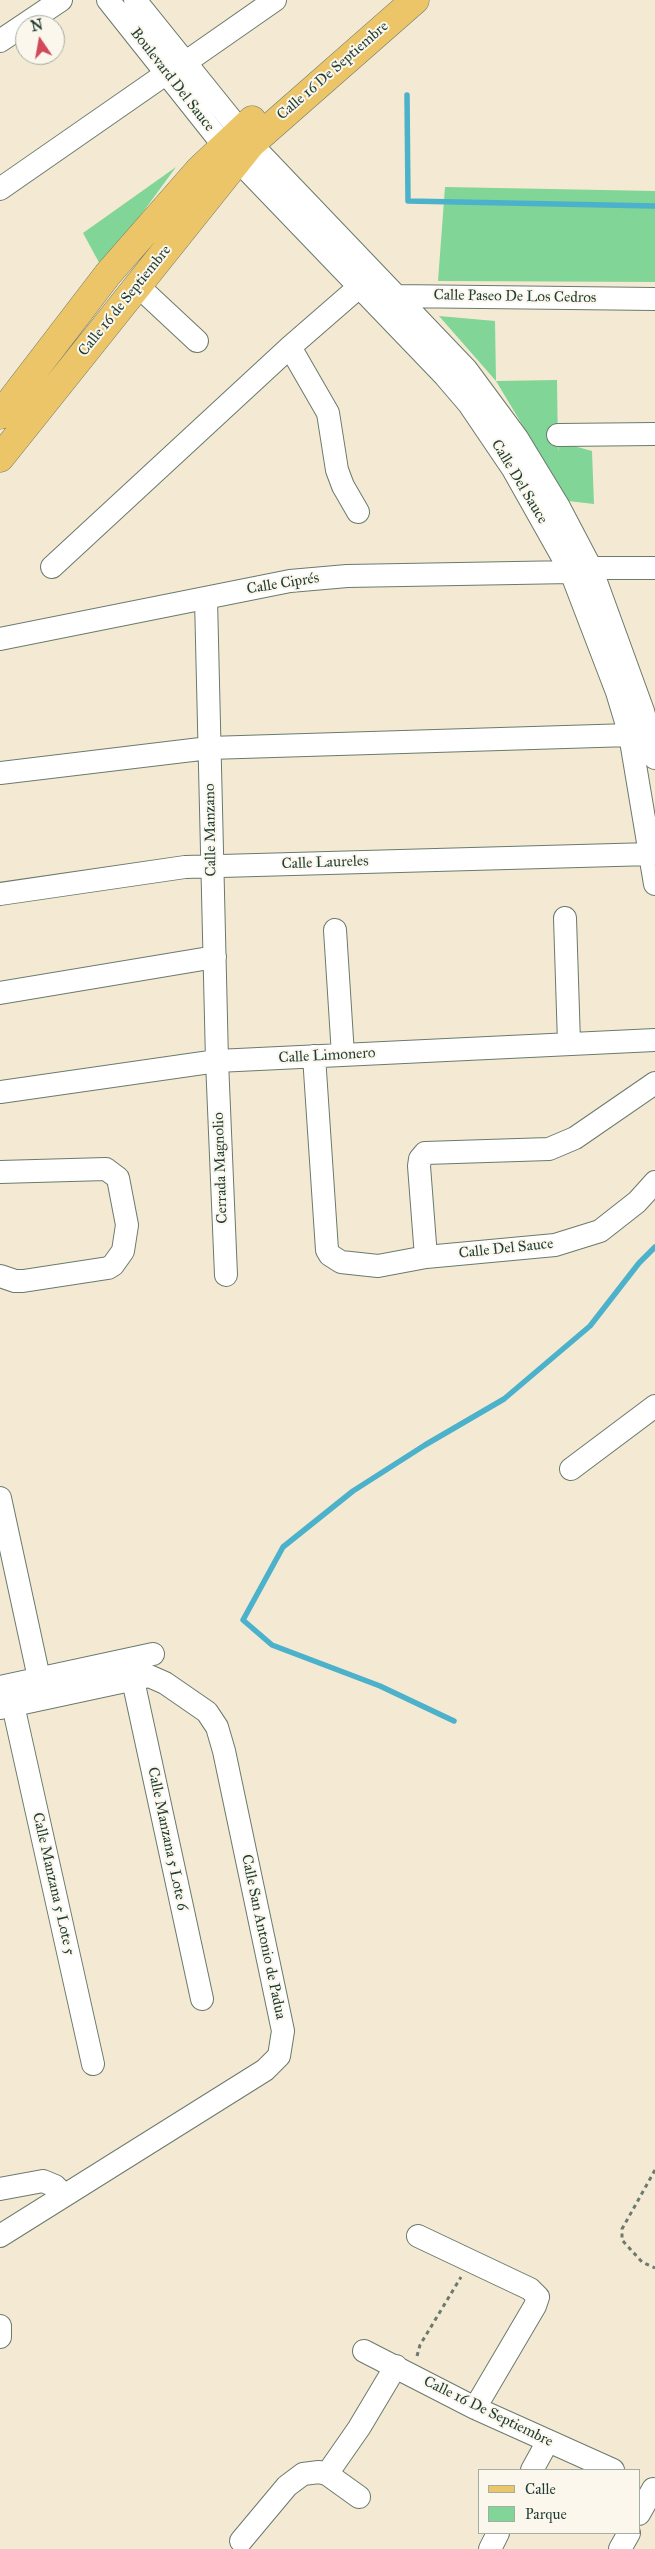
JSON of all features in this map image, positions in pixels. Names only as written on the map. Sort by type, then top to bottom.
[{"type":"main road","name":"Calle 16 De Septiembre","points":[[238,145],[398,0]]},
{"type":"main road","name":"Calle 16 De Septiembre","points":[[238,145],[415,0]]},
{"type":"main road","name":"Calle 16 de Septiembre","points":[[0,458],[138,286],[238,145]]},
{"type":"main road","name":"Calle 16 de Septiembre","points":[[0,415],[108,274],[199,170],[238,145]]},
{"type":"street","points":[[0,41],[60,0]]},
{"type":"street","name":"Boulevard Del Sauce","points":[[108,0],[176,68],[238,145]]},
{"type":"street","name":"Boulevard Del Sauce","points":[[135,0],[176,68]]},
{"type":"street","points":[[0,189],[275,0]]},
{"type":"street","name":"Calle Del Sauce","points":[[238,145],[376,295],[469,404],[581,570],[625,658],[654,746]]},
{"type":"street","name":"Calle Del Sauce","points":[[238,145],[376,295]]},
{"type":"street","points":[[138,286],[197,341]]},
{"type":"street","points":[[52,567],[290,347],[376,295]]},
{"type":"street","name":"Calle Paseo De Los Cedros","points":[[376,295],[655,299]]},
{"type":"street","points":[[290,347],[328,413],[337,470],[343,486],[358,512]]},
{"type":"street","points":[[558,435],[655,434]]},
{"type":"street","name":"Calle Ciprés","points":[[0,639],[206,599],[282,582],[327,578],[655,568]]},
{"type":"street","name":"Calle Del Sauce","points":[[581,570],[630,735],[655,884]]},
{"type":"street","name":"Calle Manzano","points":[[206,599],[216,1061]]},
{"type":"street","points":[[0,773],[209,748],[630,735]]},
{"type":"street","name":"Calle Laureles","points":[[0,894],[185,867],[651,854]]},
{"type":"street","points":[[565,918],[569,1043]]},
{"type":"street","points":[[335,930],[342,1055]]},
{"type":"street","points":[[0,993],[215,957]]},
{"type":"street","name":"Calle Limonero","points":[[0,1092],[216,1061],[655,1040]]},
{"type":"street","name":"Calle Del Sauce","points":[[314,1056],[327,1250],[330,1255],[341,1262],[378,1266],[426,1257],[555,1245],[600,1231],[637,1202],[655,1182]]},
{"type":"street","name":"Cerrada Magnolio","points":[[216,1061],[226,1276]]},
{"type":"street","points":[[426,1257],[419,1166],[420,1159],[425,1153],[550,1149],[576,1138],[655,1083]]},
{"type":"street","points":[[0,1172],[106,1168],[116,1175],[120,1181],[127,1225],[123,1251],[113,1265],[96,1270],[23,1281],[15,1281],[0,1276]]},
{"type":"street","points":[[571,1469],[655,1406]]},
{"type":"street","points":[[0,1498],[39,1678]]},
{"type":"street","points":[[0,1687],[153,1654]]},
{"type":"street","name":"Calle San Antonio de Padua","points":[[0,2236],[265,2070],[280,2056],[283,2031],[224,1751],[217,1727],[207,1712],[161,1680],[149,1676],[7,1706]]},
{"type":"street","name":"Calle Manzana 5 Lote 6","points":[[133,1680],[202,1999]]},
{"type":"street","name":"Calle Manzana 5 Lote 5","points":[[7,1706],[93,2064]]},
{"type":"street","points":[[0,2188],[43,2181],[55,2186],[64,2195]]},
{"type":"street","points":[[418,2236],[530,2289],[538,2297],[535,2306],[475,2408]]},
{"type":"street","points":[[0,2326],[0,2338]]},
{"type":"street","name":"Calle 16 De Septiembre","points":[[364,2351],[475,2408],[611,2469]]},
{"type":"street","points":[[327,2474],[403,2370]]},
{"type":"street","points":[[533,2469],[548,2441]]},
{"type":"street","points":[[241,2541],[295,2478],[311,2472],[327,2474],[359,2497]]},
{"type":"street","points":[[640,2511],[649,2487]]},
{"type":"street","points":[[490,2549],[498,2534]]},
{"type":"street","points":[[620,2549],[628,2534]]},
{"type":"path","points":[[655,2170],[622,2228],[622,2240],[642,2262],[655,2268]]},
{"type":"path","points":[[403,2370],[471,2261]]},
{"type":"green space","points":[[176,167],[102,268],[83,233]]},
{"type":"green space","points":[[445,187],[655,191],[655,282],[438,281]]},
{"type":"green space","points":[[439,316],[495,321],[496,381]]},
{"type":"green space","points":[[557,380],[558,452],[559,442],[592,451],[594,504],[568,501],[496,381]]},
{"type":"waterway","points":[[407,95],[408,201],[655,206]]},
{"type":"waterway","points":[[454,1721],[380,1686],[272,1645],[243,1620],[283,1547],[353,1491],[425,1445],[504,1399],[590,1326],[639,1263],[655,1247]]}]
